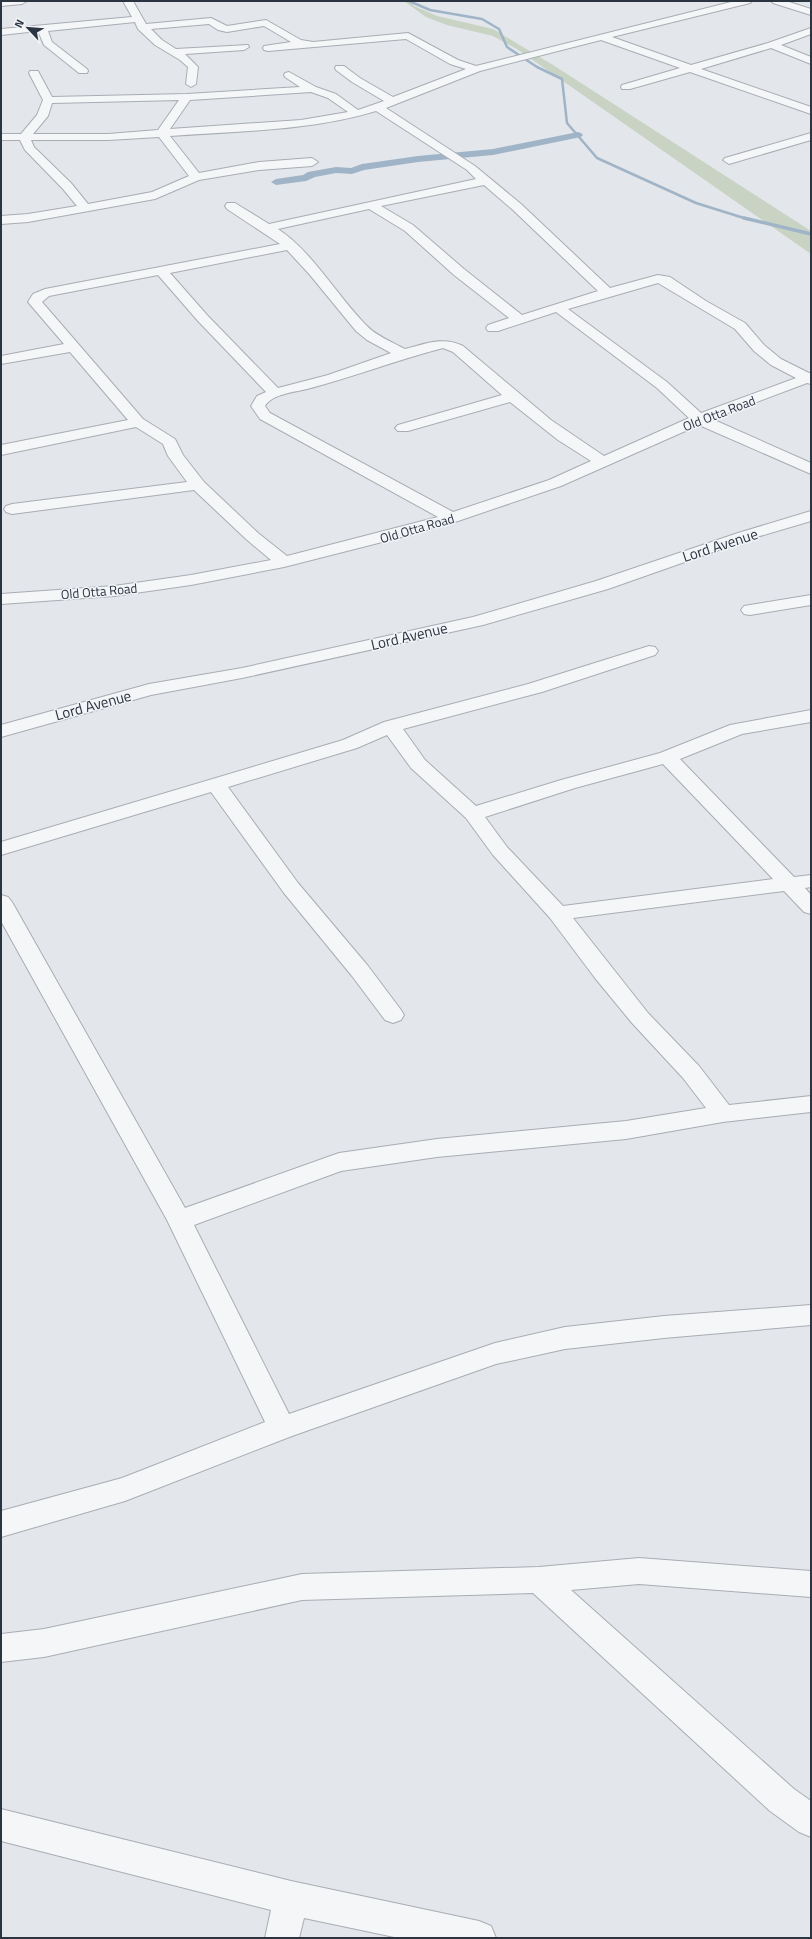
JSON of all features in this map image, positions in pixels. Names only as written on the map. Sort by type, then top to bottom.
[{"type":"street","points":[[1,3],[22,1]]},
{"type":"street","points":[[128,1],[140,23],[150,35],[174,52],[185,57],[192,67],[191,84]]},
{"type":"street","points":[[1,137],[108,136],[282,125],[356,113],[378,107],[476,69],[747,1]]},
{"type":"street","points":[[776,1],[811,12]]},
{"type":"street","points":[[1,32],[211,20],[227,30],[266,23],[304,44]]},
{"type":"street","points":[[42,29],[48,43],[83,71]]},
{"type":"street","points":[[626,87],[772,45],[811,31]]},
{"type":"street","points":[[268,48],[408,36],[454,62],[476,69]]},
{"type":"street","points":[[602,37],[811,111]]},
{"type":"street","points":[[772,45],[811,61]]},
{"type":"street","points":[[174,52],[244,47]]},
{"type":"street","points":[[340,68],[356,80],[392,101]]},
{"type":"street","points":[[24,137],[42,116],[48,100],[34,73]]},
{"type":"street","points":[[289,75],[312,89],[332,96],[356,113]]},
{"type":"street","points":[[48,100],[187,97],[312,89]]},
{"type":"street","points":[[162,133],[187,97]]},
{"type":"street","points":[[378,107],[471,168],[568,254],[608,293]]},
{"type":"street","points":[[162,133],[196,177]]},
{"type":"street","points":[[729,160],[811,136]]},
{"type":"street","points":[[24,137],[29,148],[67,186],[85,208]]},
{"type":"street","points":[[1,220],[28,218],[154,195],[196,177],[259,166],[312,162]]},
{"type":"street","points":[[268,228],[466,184],[486,181]]},
{"type":"street","points":[[231,206],[281,237],[315,272],[361,328],[372,337],[403,354]]},
{"type":"street","points":[[372,206],[409,228],[434,251],[520,320]]},
{"type":"street","points":[[284,562],[252,536],[198,484],[176,456],[170,442],[138,422],[35,302],[38,297],[44,293],[289,246]]},
{"type":"street","points":[[162,271],[175,288],[220,337],[275,393]]},
{"type":"street","points":[[493,328],[658,279],[665,280],[701,304],[740,326],[759,348],[770,357],[810,378]]},
{"type":"street","points":[[559,308],[662,385],[700,419],[811,469]]},
{"type":"street","points":[[452,518],[265,416],[258,406],[262,399],[275,393],[333,378],[403,354],[443,344],[450,345],[458,349],[512,397],[567,441],[602,461]]},
{"type":"street","points":[[1,360],[73,347]]},
{"type":"street","name":"Old Otta Road","points":[[1,599],[114,592],[192,580],[284,562],[452,518],[555,482],[700,419],[810,378]]},
{"type":"street","points":[[403,428],[512,397]]},
{"type":"street","points":[[1,450],[138,422]]},
{"type":"street","points":[[12,509],[198,484]]},
{"type":"street","name":"Lord Avenue","points":[[1,731],[149,690],[242,673],[477,621],[602,585],[744,536],[811,516]]},
{"type":"street","points":[[750,610],[811,600]]},
{"type":"street","points":[[1,849],[350,744],[391,726],[535,688],[649,651]]},
{"type":"street","points":[[473,814],[568,784],[667,757],[737,729],[811,716]]},
{"type":"street","points":[[391,726],[418,764],[473,814],[500,851],[558,913],[603,974],[640,1018],[691,1072],[723,1114]]},
{"type":"street","points":[[667,757],[790,883],[811,907]]},
{"type":"street","points":[[216,785],[291,888],[360,971],[393,1015]]},
{"type":"street","points":[[558,913],[811,881]]},
{"type":"street","points":[[1,902],[179,1220],[282,1428]]},
{"type":"street","points":[[179,1220],[339,1162],[437,1148],[626,1130],[723,1114],[811,1104]]},
{"type":"street","points":[[1,1524],[125,1489],[282,1428],[496,1354],[565,1338],[664,1327],[811,1315]]},
{"type":"street","points":[[1,1648],[44,1643],[302,1587],[539,1580],[639,1571],[811,1584]]},
{"type":"street","points":[[539,1580],[782,1800],[811,1821]]},
{"type":"street","points":[[1,1825],[291,1898],[479,1938]]},
{"type":"street","points":[[282,1938],[291,1898]]},
{"type":"green space","points":[[404,1],[410,1],[414,6],[437,16],[493,29],[553,65],[811,231],[811,254],[517,49],[493,36],[447,25],[426,17]]},
{"type":"waterway","points":[[409,1],[430,10],[482,19],[499,29],[507,47],[537,67],[562,79],[567,123],[597,158],[696,203],[747,219]]},
{"type":"waterway","points":[[276,182],[306,178],[312,174],[336,170],[352,171],[362,167],[418,159],[493,152],[578,135]]},
{"type":"waterway","points":[[744,218],[811,234]]}]
